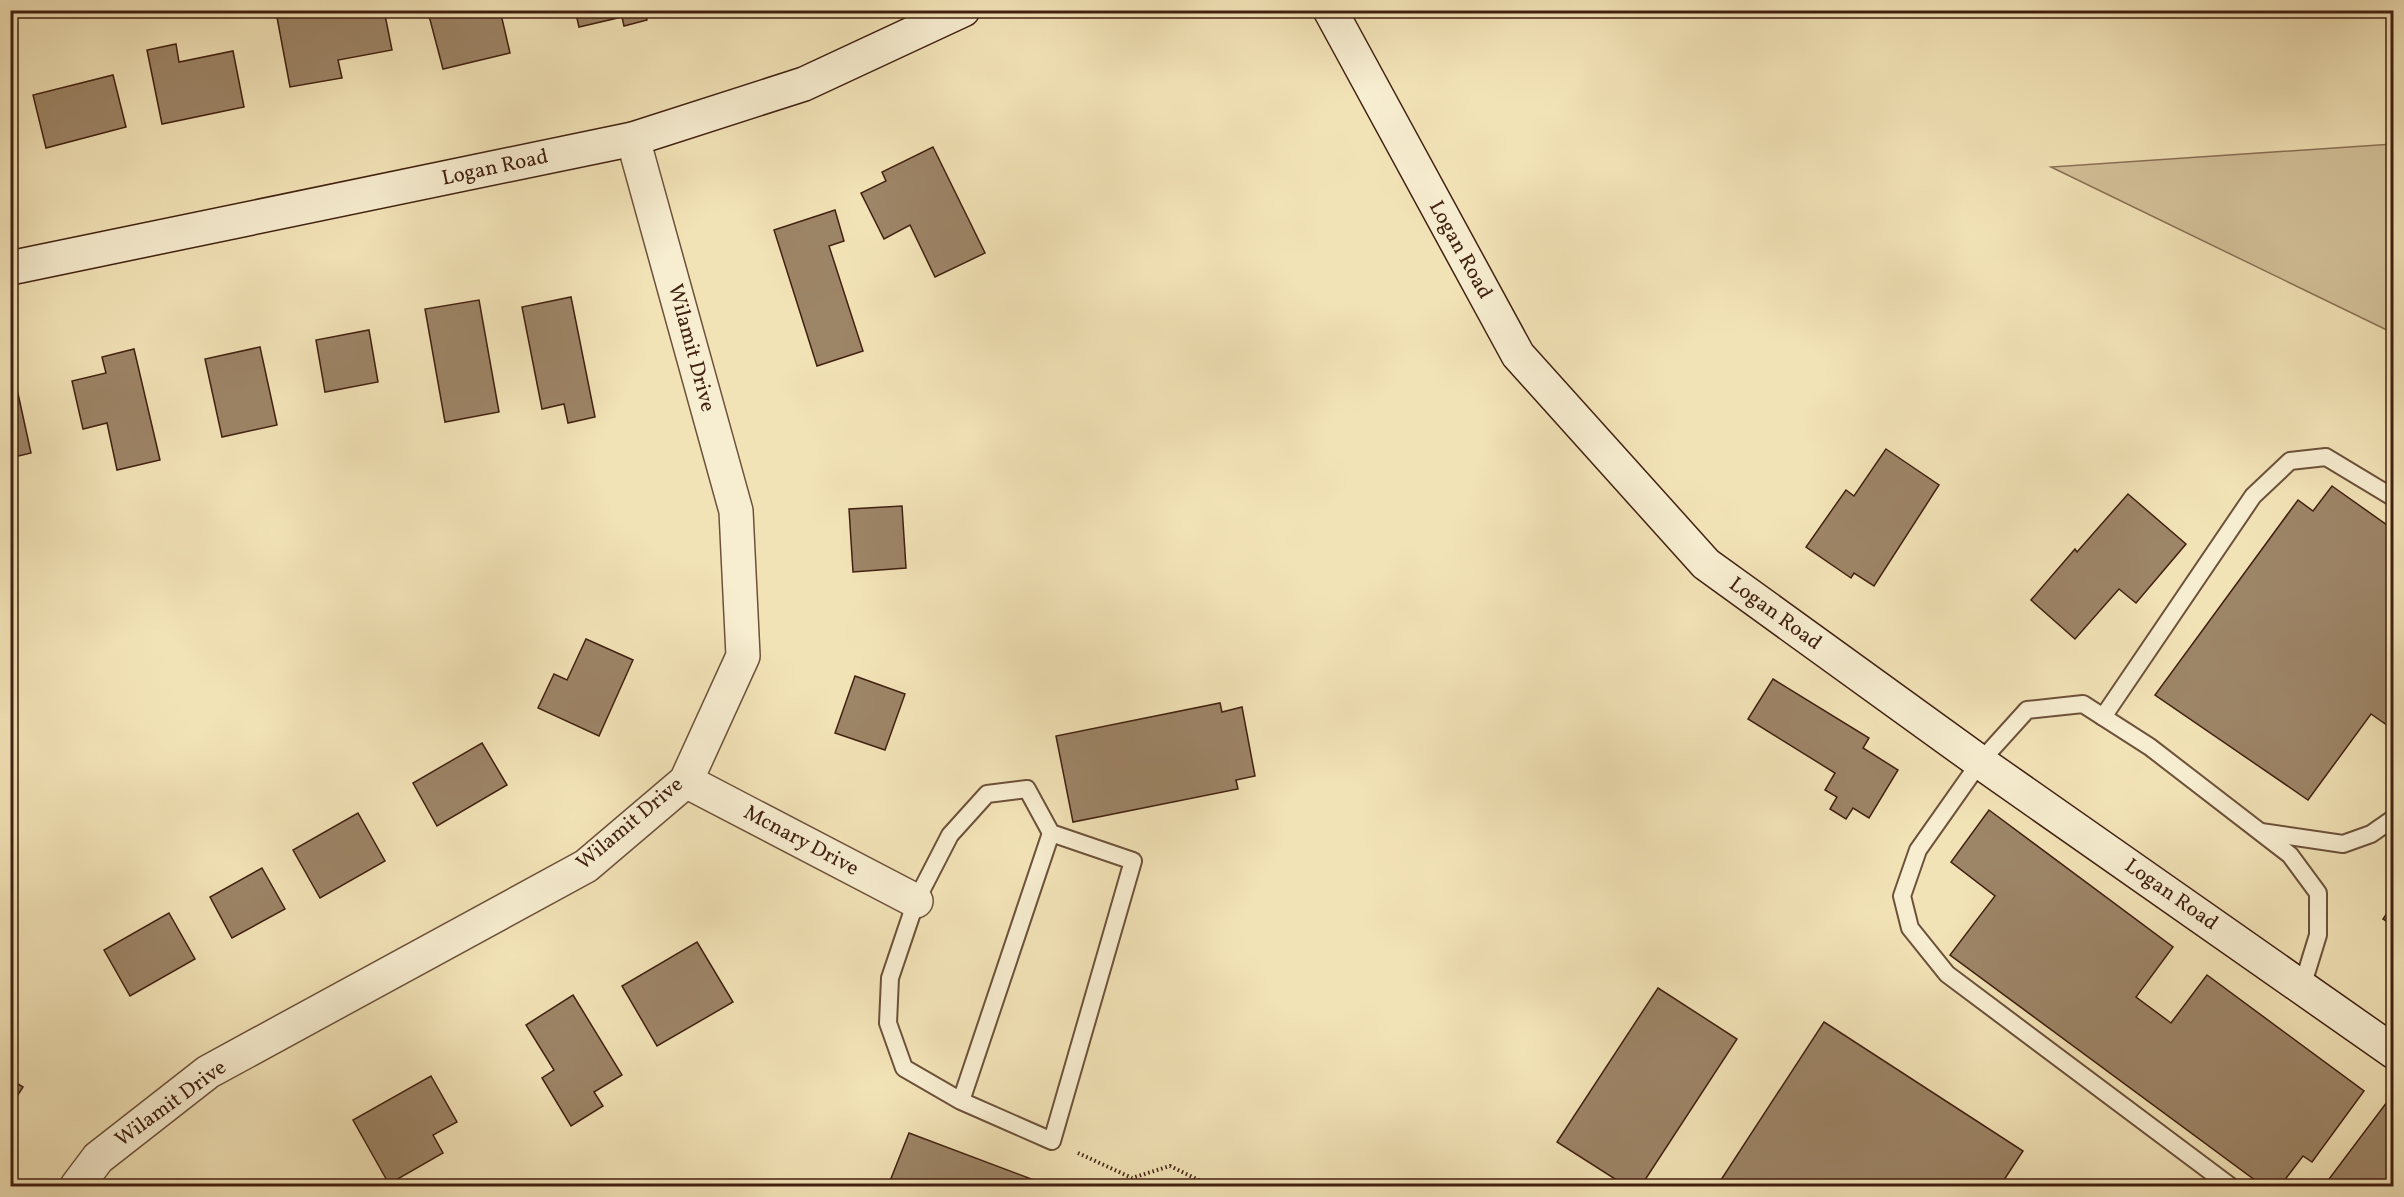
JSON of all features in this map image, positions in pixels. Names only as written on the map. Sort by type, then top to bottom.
[{"type":"street","name":"Logan Road","points":[[1330,10],[1518,355],[1706,564],[1980,762],[2394,1052]]},
{"type":"street","name":"Logan Road","points":[[10,268],[633,139],[804,84],[944,15]]},
{"type":"street","name":"Wilamit Drive","points":[[77,1186],[98,1158],[208,1072],[586,866],[686,781],[743,656],[736,511],[633,139]]},
{"type":"street","name":"Mcnary Drive","points":[[686,781],[916,902]]},
{"type":"lane","points":[[2103,717],[2253,496],[2290,461],[2326,457],[2394,498]]},
{"type":"lane","points":[[2230,1186],[1947,974],[1910,928],[1902,896],[1918,850],[1980,762],[2027,710],[2083,704],[2150,747],[2290,855],[2318,892],[2318,935],[2302,987]]},
{"type":"lane","points":[[1027,789],[1051,833],[1133,861],[1053,1142],[961,1101],[904,1068],[888,1023],[890,978],[916,902],[950,836],[987,794],[1027,789]]},
{"type":"lane","points":[[2260,832],[2343,844],[2371,834],[2394,818]]},
{"type":"lane","points":[[961,1101],[1051,833]]},
{"type":"path","points":[[1053,1142],[1132,1178],[1170,1166],[1211,1186]]},
{"type":"shaded area","points":[[2393,144],[2393,333],[2051,167]]},
{"type":"building","points":[[286,10],[384,10],[392,50],[338,60],[342,78],[290,87],[276,12]]},
{"type":"building","points":[[435,10],[500,10],[510,53],[443,69],[428,12]]},
{"type":"building","points":[[575,10],[645,10],[647,20],[624,26],[622,17],[579,27]]},
{"type":"building","points":[[176,44],[179,62],[233,51],[244,107],[162,124],[147,50]]},
{"type":"building","points":[[113,75],[126,127],[46,148],[33,95]]},
{"type":"building","points":[[933,147],[985,253],[935,277],[910,225],[884,239],[861,193],[886,181],[882,172]]},
{"type":"building","points":[[835,210],[844,241],[829,246],[863,351],[817,366],[774,230]]},
{"type":"building","points":[[571,297],[595,417],[568,423],[564,404],[542,409],[522,307]]},
{"type":"building","points":[[479,300],[499,412],[445,422],[425,309]]},
{"type":"building","points":[[369,330],[378,382],[325,392],[316,340]]},
{"type":"building","points":[[260,347],[277,425],[222,437],[205,359]]},
{"type":"building","points":[[134,349],[160,460],[117,470],[107,423],[83,429],[72,381],[106,373],[102,357]]},
{"type":"building","points":[[17,389],[31,453],[10,458],[10,391]]},
{"type":"building","points":[[1886,449],[1939,485],[1874,586],[1854,573],[1851,578],[1806,547],[1846,490],[1854,496]]},
{"type":"building","points":[[2332,486],[2394,530],[2394,730],[2371,714],[2308,800],[2155,695],[2298,500],[2313,511]]},
{"type":"building","points":[[2128,494],[2186,544],[2136,603],[2119,589],[2075,639],[2031,600],[2075,549],[2077,552]]},
{"type":"building","points":[[902,506],[906,568],[853,572],[849,509]]},
{"type":"building","points":[[586,639],[633,660],[599,736],[538,708],[554,674],[567,680]]},
{"type":"building","points":[[855,676],[905,694],[885,750],[835,733]]},
{"type":"building","points":[[1773,679],[1869,738],[1863,748],[1898,770],[1869,818],[1853,808],[1846,819],[1830,809],[1837,797],[1825,790],[1835,773],[1748,719]]},
{"type":"building","points":[[1220,703],[1222,712],[1242,707],[1255,776],[1236,780],[1238,789],[1073,822],[1056,736]]},
{"type":"building","points":[[482,743],[507,785],[437,826],[413,783]]},
{"type":"building","points":[[1989,810],[2173,947],[2136,997],[2171,1023],[2207,975],[2364,1091],[2312,1162],[2303,1156],[2280,1186],[2263,1186],[1950,955],[1995,896],[1951,862]]},
{"type":"building","points":[[358,813],[385,861],[320,898],[293,850]]},
{"type":"building","points":[[262,868],[285,909],[232,938],[210,897]]},
{"type":"building","points":[[2394,903],[2394,926],[2383,919]]},
{"type":"building","points":[[169,913],[195,959],[130,996],[104,950]]},
{"type":"building","points":[[697,942],[733,1002],[657,1046],[622,986]]},
{"type":"building","points":[[1658,988],[1737,1039],[1641,1186],[1626,1186],[1557,1142]]},
{"type":"building","points":[[573,995],[622,1075],[594,1092],[603,1106],[571,1126],[542,1078],[554,1070],[526,1025]]},
{"type":"building","points":[[1824,1022],[2023,1151],[2000,1186],[1717,1186]]},
{"type":"building","points":[[431,1076],[457,1122],[433,1135],[443,1153],[389,1184],[353,1120]]},
{"type":"building","points":[[10,1079],[23,1087],[10,1107]]},
{"type":"building","points":[[2390,1098],[2394,1101],[2394,1186],[2339,1186],[2329,1179]]},
{"type":"building","points":[[909,1133],[1050,1186],[888,1186]]}]
